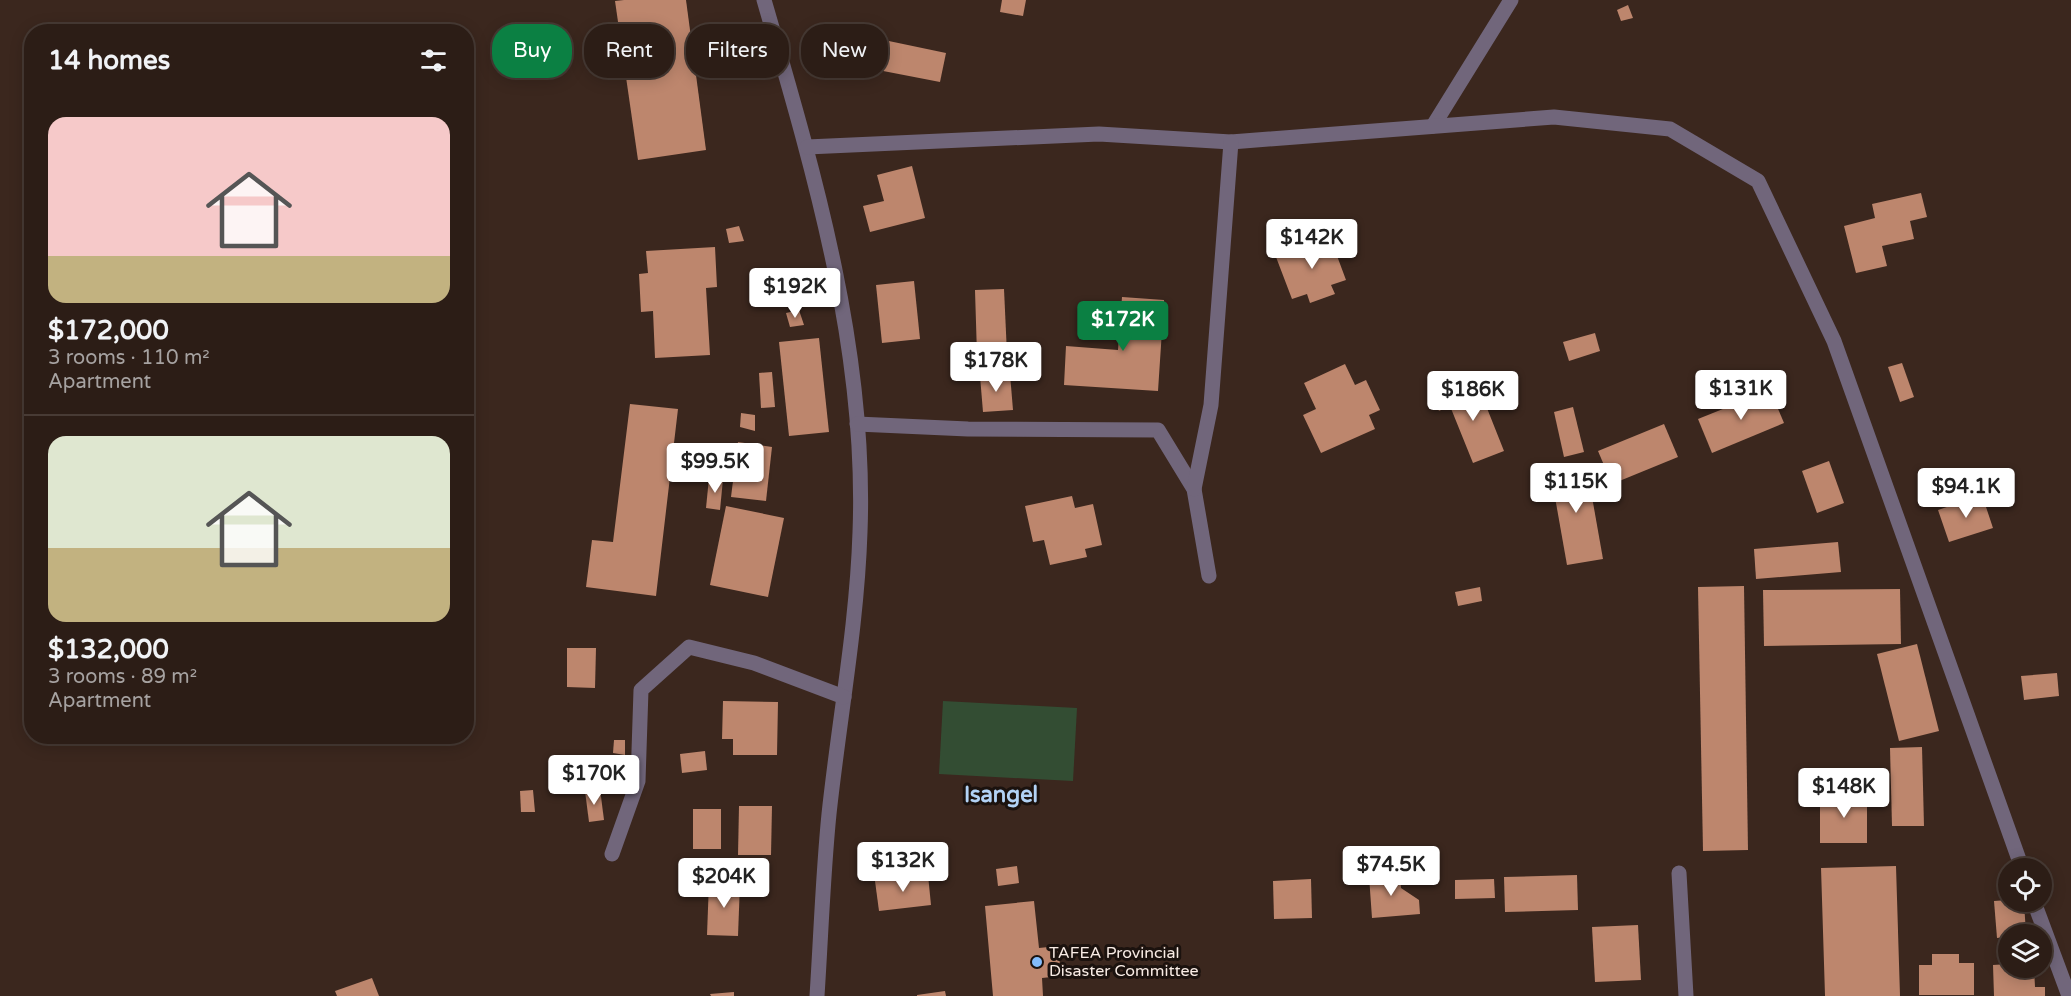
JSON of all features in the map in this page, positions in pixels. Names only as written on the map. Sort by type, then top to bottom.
[{"type":"street","points":[[764,0],[807,147],[849,340],[857,424],[861,531],[844,698],[829,815],[817,996]]},
{"type":"street","points":[[1433,126],[1511,0]]},
{"type":"street","points":[[807,147],[1099,134],[1231,142],[1554,117],[1670,129],[1758,181],[1834,341],[2018,858]]},
{"type":"street","points":[[1209,576],[1194,489],[1211,405],[1231,142]]},
{"type":"street","points":[[857,424],[968,429],[1158,430],[1194,489]]},
{"type":"street","points":[[612,854],[638,780],[642,690],[689,647],[754,663],[844,698]]},
{"type":"street","points":[[1679,873],[1686,996]]},
{"type":"street","points":[[2038,912],[2069,996]]},
{"type":"green space","points":[[943,701],[1077,708],[1073,781],[939,774]]},
{"type":"building","points":[[686,0],[689,24],[686,24],[686,78],[696,78],[706,150],[638,160],[626,78],[674,78],[674,24],[618,24],[615,1]]},
{"type":"building","points":[[1002,0],[1026,0],[1023,16],[1000,12]]},
{"type":"building","points":[[1628,5],[1633,18],[1621,21],[1617,10]]},
{"type":"building","points":[[888,41],[946,53],[940,82],[888,72]]},
{"type":"building","points":[[912,166],[925,218],[870,232],[863,206],[884,201],[877,175]]},
{"type":"building","points":[[1921,193],[1927,217],[1910,221],[1914,239],[1882,246],[1887,266],[1856,273],[1844,226],[1875,218],[1872,204]]},
{"type":"building","points":[[739,226],[744,241],[729,243],[726,229]]},
{"type":"building","points":[[1330,237],[1346,280],[1331,285],[1335,294],[1310,303],[1307,294],[1292,299],[1276,257]]},
{"type":"building","points":[[715,247],[717,287],[706,288],[710,355],[655,358],[653,311],[641,312],[639,274],[648,273],[646,251]]},
{"type":"building","points":[[914,281],[920,339],[882,343],[876,285]]},
{"type":"building","points":[[1004,289],[1007,354],[977,355],[975,290]]},
{"type":"building","points":[[1122,297],[1164,300],[1158,391],[1064,385],[1066,346],[1118,350]]},
{"type":"building","points":[[799,310],[804,325],[790,327],[786,313]]},
{"type":"building","points":[[1595,333],[1600,351],[1569,361],[1563,342]]},
{"type":"building","points":[[819,338],[829,432],[789,436],[779,342]]},
{"type":"building","points":[[1902,363],[1914,397],[1900,402],[1888,367]]},
{"type":"building","points":[[1345,364],[1355,385],[1366,380],[1380,410],[1369,415],[1375,429],[1321,453],[1303,415],[1316,409],[1304,383]]},
{"type":"building","points":[[772,372],[775,407],[761,408],[759,373]]},
{"type":"building","points":[[1010,374],[1013,410],[983,412],[980,376]]},
{"type":"building","points":[[1477,383],[1504,451],[1473,463],[1450,406],[1439,411],[1434,400]]},
{"type":"building","points":[[1770,390],[1784,423],[1712,453],[1698,419]]},
{"type":"building","points":[[630,404],[678,409],[656,596],[586,587],[592,540],[613,542]]},
{"type":"building","points":[[1573,407],[1584,452],[1564,457],[1554,412]]},
{"type":"building","points":[[741,413],[755,415],[755,431],[740,427]]},
{"type":"building","points":[[1664,424],[1678,457],[1612,484],[1598,451]]},
{"type":"building","points":[[738,442],[772,447],[766,501],[731,497]]},
{"type":"building","points":[[711,447],[725,448],[725,463],[710,460]]},
{"type":"building","points":[[1829,461],[1844,503],[1817,513],[1802,471]]},
{"type":"building","points":[[1586,463],[1603,559],[1567,565],[1550,469]]},
{"type":"building","points":[[709,478],[723,479],[720,510],[706,508]]},
{"type":"building","points":[[1982,495],[1993,528],[1949,542],[1938,510]]},
{"type":"building","points":[[1072,496],[1075,508],[1093,504],[1102,545],[1085,549],[1087,557],[1050,565],[1044,540],[1033,542],[1025,506]]},
{"type":"building","points":[[726,506],[784,518],[768,597],[710,585]]},
{"type":"building","points":[[1838,542],[1841,572],[1756,579],[1754,549]]},
{"type":"building","points":[[1744,586],[1748,850],[1703,851],[1698,587]]},
{"type":"building","points":[[1480,587],[1482,601],[1458,606],[1455,592]]},
{"type":"building","points":[[1900,589],[1901,644],[1764,646],[1763,590]]},
{"type":"building","points":[[1917,644],[1939,731],[1899,741],[1877,654]]},
{"type":"building","points":[[567,648],[596,648],[595,688],[567,687]]},
{"type":"building","points":[[2057,673],[2059,696],[2024,700],[2021,676]]},
{"type":"building","points":[[723,701],[778,702],[777,755],[733,755],[733,739],[722,739]]},
{"type":"building","points":[[614,740],[625,740],[625,755],[613,753]]},
{"type":"building","points":[[1922,747],[1924,826],[1892,826],[1890,748]]},
{"type":"building","points":[[705,751],[707,770],[682,773],[680,754]]},
{"type":"building","points":[[596,770],[598,789],[573,791],[571,773]]},
{"type":"building","points":[[600,789],[604,820],[589,822],[585,791]]},
{"type":"building","points":[[533,790],[535,812],[521,812],[520,791]]},
{"type":"building","points":[[1820,796],[1867,796],[1867,843],[1820,843]]},
{"type":"building","points":[[739,806],[772,806],[771,855],[738,855]]},
{"type":"building","points":[[693,809],[721,809],[721,849],[693,849]]},
{"type":"building","points":[[1017,866],[1019,883],[998,886],[996,869]]},
{"type":"building","points":[[1896,866],[1900,996],[1825,996],[1821,868]]},
{"type":"building","points":[[1400,873],[1401,888],[1419,900],[1420,914],[1372,918],[1369,876]]},
{"type":"building","points":[[928,875],[931,905],[879,911],[875,881]]},
{"type":"building","points":[[1577,875],[1578,910],[1505,912],[1504,877]]},
{"type":"building","points":[[1311,879],[1312,918],[1274,919],[1273,881]]},
{"type":"building","points":[[1494,879],[1495,898],[1455,899],[1455,880]]},
{"type":"building","points":[[709,882],[740,883],[738,936],[707,935]]},
{"type":"building","points":[[1034,901],[1039,948],[1058,946],[1061,976],[1042,978],[1043,996],[993,996],[985,906]]},
{"type":"building","points":[[1994,901],[1998,901],[1998,912],[2025,912],[2025,924],[1998,924],[1997,938]]},
{"type":"building","points":[[1638,925],[1641,980],[1595,982],[1592,927]]},
{"type":"building","points":[[1932,954],[1959,954],[1959,963],[1974,963],[1974,995],[1919,995],[1919,965],[1932,965]]},
{"type":"building","points":[[1993,965],[1998,965],[1998,978],[2035,978],[2035,987],[2045,987],[2045,996],[1994,996]]},
{"type":"building","points":[[372,978],[379,996],[337,996],[335,991]]},
{"type":"building","points":[[945,991],[946,996],[917,996],[917,995]]},
{"type":"building","points":[[734,992],[734,996],[711,996],[710,994]]},
{"type":"place","name":"TAFEA Provincial Disaster Committee","points":[[1037,962]]},
{"type":"district","name":"Isangel","points":[[1001,795]]}]
